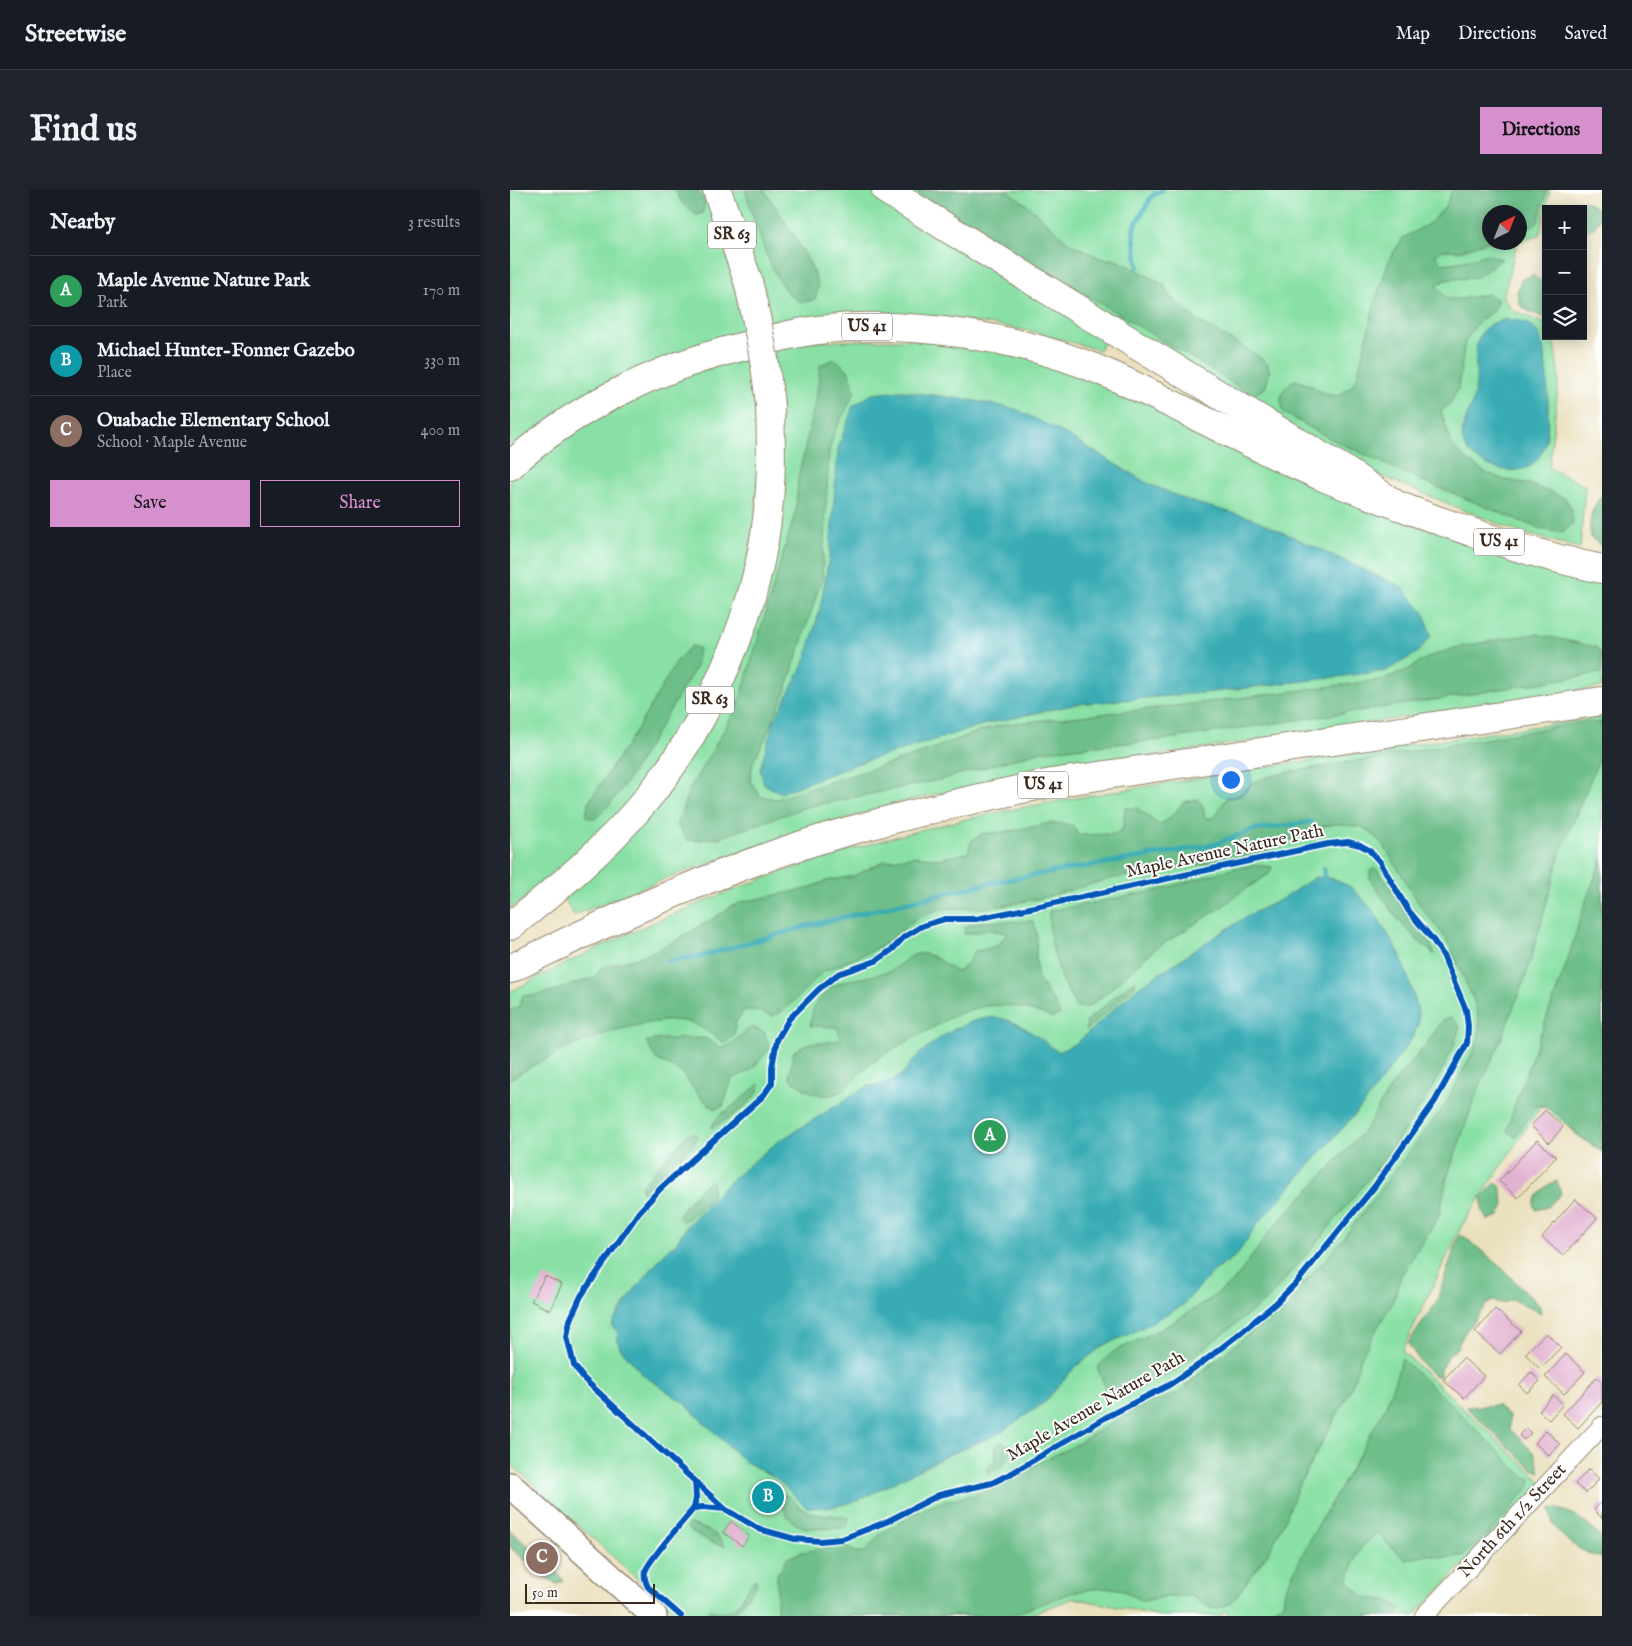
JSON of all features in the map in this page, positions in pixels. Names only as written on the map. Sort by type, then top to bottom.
[{"type":"main road","name":"SR 63","points":[[510,926],[548,897],[588,862],[646,800],[690,738],[715,690],[743,620],[754,584],[768,512],[771,469],[772,452],[767,371],[748,281],[717,190]]},
{"type":"main road","points":[[886,190],[1143,349],[1341,468],[1398,506]]},
{"type":"main road","name":"US 41","points":[[510,466],[557,429],[608,398],[655,375],[710,354],[817,330],[873,326],[915,328],[999,340],[1051,353],[1109,374],[1328,479],[1473,534],[1514,547],[1602,569]]},
{"type":"main road","name":"US 41","points":[[510,969],[669,895],[729,871],[838,834],[946,806],[1052,783],[1602,701]]},
{"type":"main road","points":[[510,1485],[654,1616]]},
{"type":"street","name":"North 6th 1/2 Street","points":[[1424,1616],[1602,1426]]},
{"type":"green space","points":[[510,190],[703,190],[725,248],[747,332],[510,452]]},
{"type":"green space","points":[[675,190],[697,190],[705,200],[703,213],[696,215],[682,203]]},
{"type":"green space","points":[[728,190],[874,190],[1108,336],[1099,350],[1035,332],[989,324],[920,316],[772,327]]},
{"type":"green space","points":[[745,190],[764,190],[786,223],[816,278],[818,287],[815,299],[804,302],[793,297],[783,287],[767,255]]},
{"type":"green space","points":[[900,190],[1550,190],[1546,205],[1542,205],[1542,223],[1539,236],[1527,239],[1527,205],[1482,205],[1482,250],[1515,250],[1503,298],[1512,310],[1542,322],[1542,340],[1554,340],[1559,378],[1549,468],[1585,486],[1580,548],[1519,532],[1461,509],[1372,472],[1306,439]]},
{"type":"green space","points":[[912,190],[1006,190],[1026,204],[1069,243],[1102,259],[1113,259],[1130,266],[1164,285],[1169,296],[1199,322],[1254,353],[1267,363],[1270,373],[1265,388],[1254,394],[1245,391]]},
{"type":"green space","points":[[1452,190],[1547,190],[1538,222],[1527,228],[1527,205],[1482,205],[1482,243],[1460,251],[1444,250],[1435,255],[1442,264],[1465,261],[1487,254],[1502,259],[1477,277],[1445,280],[1436,286],[1447,299],[1460,299],[1489,294],[1498,300],[1493,311],[1477,323],[1465,342],[1458,389],[1451,402],[1441,411],[1452,445],[1464,458],[1484,472],[1505,480],[1526,483],[1565,498],[1572,509],[1573,523],[1563,533],[1540,529],[1413,477],[1327,437],[1284,413],[1282,394],[1286,387],[1295,380],[1310,385],[1325,394],[1337,396],[1351,387],[1357,378],[1376,298],[1390,258],[1403,238],[1430,223],[1446,206]]},
{"type":"green space","points":[[1575,201],[1588,202],[1602,212],[1595,227],[1587,230],[1587,205],[1572,205]]},
{"type":"green space","points":[[1533,275],[1542,282],[1542,316],[1528,311],[1520,305],[1517,292],[1522,279]]},
{"type":"green space","points":[[928,339],[1061,364],[1602,580],[1602,687],[1022,776],[906,801],[793,835],[672,876],[574,915],[564,898],[751,633],[775,348],[807,342]]},
{"type":"green space","points":[[751,353],[758,426],[759,464],[757,500],[740,592],[708,679],[662,760],[604,832],[571,863],[510,909],[510,478],[566,435],[645,390]]},
{"type":"green space","points":[[835,359],[848,370],[855,391],[834,432],[829,452],[822,578],[786,690],[753,762],[750,780],[760,796],[776,799],[913,756],[980,731],[1007,724],[1192,704],[1380,680],[1409,669],[1430,656],[1455,648],[1501,639],[1537,634],[1596,647],[1602,655],[1602,671],[1600,673],[1440,699],[1160,740],[1043,751],[939,780],[806,807],[719,838],[688,841],[677,825],[689,790],[738,706],[796,510],[798,478],[817,394],[820,365]]},
{"type":"green space","points":[[1602,495],[1602,546],[1591,538],[1590,526],[1591,515]]},
{"type":"green space","points":[[691,646],[699,648],[696,667],[630,777],[610,804],[595,819],[586,817],[588,803],[636,731],[677,661]]},
{"type":"green space","points":[[1602,717],[1602,1152],[1577,1135],[1548,1109],[1541,1106],[1461,1227],[1402,1351],[1542,1482],[1414,1616],[1230,1616],[1225,1611],[1220,1616],[1160,1616],[1074,1598],[1026,1616],[678,1616],[510,1463],[510,992],[646,926],[740,887],[835,854],[920,830],[994,813],[1105,793]]},
{"type":"green space","points":[[1584,722],[1602,723],[1602,752],[1561,851],[1527,973],[1498,1047],[1477,1092],[1447,1178],[1439,1216],[1401,1276],[1394,1299],[1362,1355],[1350,1391],[1297,1489],[1286,1518],[1269,1552],[1231,1603],[1217,1609],[1208,1607],[1191,1596],[1165,1597],[1142,1601],[1122,1590],[1112,1588],[1071,1593],[1009,1616],[777,1616],[777,1575],[787,1558],[802,1552],[840,1544],[850,1547],[855,1552],[865,1552],[879,1535],[916,1513],[939,1503],[989,1491],[1028,1468],[1070,1448],[1130,1412],[1149,1403],[1177,1394],[1201,1372],[1264,1322],[1291,1297],[1335,1249],[1445,1105],[1476,1046],[1479,1034],[1479,1020],[1474,1001],[1447,940],[1421,907],[1384,846],[1372,833],[1362,827],[1337,824],[1318,827],[1264,852],[1189,867],[1113,878],[1038,899],[1000,906],[951,908],[934,911],[914,920],[887,943],[822,972],[780,1013],[772,1016],[758,1011],[744,1010],[736,1022],[734,1036],[724,1043],[690,1022],[669,1021],[645,1024],[592,1038],[543,1060],[510,1079],[510,1011],[519,1006],[523,995],[532,996],[552,991],[595,977],[602,967],[638,958],[660,949],[730,907],[742,902],[806,889],[826,881],[854,876],[884,861],[917,856],[939,859],[968,853],[971,842],[981,834],[1011,831],[1050,823],[1073,825],[1078,835],[1115,834],[1123,829],[1125,808],[1137,808],[1159,825],[1169,819],[1184,802],[1197,799],[1203,806],[1205,818],[1214,818],[1227,797],[1240,795],[1254,782],[1271,776]]},
{"type":"green space","points":[[1602,859],[1602,1150],[1579,1135],[1556,1112],[1545,1106],[1538,1105],[1515,1137],[1507,1131],[1516,1101],[1567,962],[1585,903]]},
{"type":"green space","points":[[1258,865],[1272,867],[1269,874],[1222,907],[1155,949],[1097,1001],[1085,1008],[1076,1007],[1056,961],[1049,924],[1049,911],[1155,891],[1235,868]]},
{"type":"green space","points":[[1375,868],[1426,938],[1435,955],[1414,937],[1396,917],[1373,884],[1370,878],[1370,871]]},
{"type":"green space","points":[[1033,921],[1037,935],[1037,976],[1060,1014],[1053,1018],[1028,1009],[1003,1005],[979,1007],[967,1011],[948,1019],[889,1052],[865,1068],[842,1091],[831,1095],[812,1092],[799,1086],[789,1078],[794,1051],[810,1043],[824,1043],[841,1039],[837,1027],[810,1026],[813,1010],[819,998],[836,984],[887,972],[909,957],[917,954],[933,957],[958,972],[968,963],[975,951],[994,946],[1007,933],[991,930],[965,934],[964,927],[979,922]]},
{"type":"green space","points":[[1132,982],[1136,982],[1133,988],[1086,1030],[1087,1021]]},
{"type":"green space","points":[[1451,1017],[1460,1026],[1455,1043],[1427,1097],[1384,1159],[1320,1239],[1267,1300],[1174,1371],[1122,1396],[1109,1396],[1097,1367],[1113,1352],[1163,1328],[1206,1302],[1234,1281],[1271,1230],[1365,1130],[1392,1085],[1425,1046],[1443,1020]]},
{"type":"green space","points":[[753,1027],[765,1033],[770,1049],[751,1070],[732,1079],[723,1106],[715,1109],[700,1097],[681,1072],[656,1059],[646,1041],[705,1038],[722,1048]]},
{"type":"green space","points":[[759,1084],[758,1091],[749,1102],[729,1118],[711,1128],[719,1115],[727,1111]]},
{"type":"green space","points":[[694,1133],[698,1137],[690,1148],[642,1192],[642,1185],[687,1135]]},
{"type":"green space","points":[[713,1180],[712,1197],[683,1222],[678,1216],[698,1191]]},
{"type":"green space","points":[[1557,1181],[1561,1194],[1548,1207],[1536,1210],[1534,1204],[1540,1193],[1549,1184]]},
{"type":"green space","points":[[1496,1182],[1500,1185],[1504,1205],[1499,1216],[1488,1220],[1482,1210],[1482,1197]]},
{"type":"green space","points":[[1459,1235],[1465,1237],[1500,1266],[1540,1306],[1541,1313],[1513,1300],[1502,1303],[1492,1301],[1487,1304],[1463,1335],[1457,1348],[1448,1356],[1440,1370],[1440,1377],[1426,1368],[1408,1343],[1436,1303]]},
{"type":"green space","points":[[1402,1359],[1452,1405],[1516,1469],[1525,1477],[1530,1478],[1531,1484],[1493,1530],[1462,1556],[1444,1558],[1428,1555],[1406,1560],[1378,1533],[1371,1538],[1355,1560],[1348,1581],[1364,1597],[1387,1600],[1401,1608],[1397,1616],[1263,1616],[1283,1603],[1285,1590],[1310,1539],[1386,1406]]},
{"type":"green space","points":[[1497,1405],[1509,1416],[1510,1429],[1535,1454],[1540,1472],[1532,1469],[1466,1407]]},
{"type":"green space","points":[[1002,1442],[1013,1447],[1003,1464],[997,1470],[987,1474],[986,1468],[995,1462],[996,1445]]},
{"type":"green space","points":[[781,1495],[788,1495],[798,1506],[813,1514],[850,1518],[846,1528],[813,1529],[795,1523],[788,1517]]},
{"type":"green space","points":[[1550,1508],[1572,1514],[1597,1532],[1602,1538],[1602,1558],[1583,1550],[1565,1538],[1554,1525]]},
{"type":"green space","points":[[689,1524],[710,1531],[725,1546],[710,1541],[687,1528]]},
{"type":"green space","points":[[510,1530],[554,1569],[564,1581],[557,1584],[543,1576],[510,1547]]},
{"type":"green space","points":[[755,1579],[757,1584],[733,1616],[705,1616],[704,1614],[710,1610],[722,1612],[731,1609],[742,1598]]},
{"type":"water","points":[[1508,319],[1528,324],[1537,332],[1544,353],[1548,385],[1548,418],[1545,446],[1533,464],[1527,468],[1516,470],[1496,468],[1477,459],[1468,451],[1463,443],[1462,435],[1475,391],[1477,346],[1480,337],[1485,329],[1494,323]]},
{"type":"water","points":[[902,391],[970,400],[1016,409],[1069,436],[1145,482],[1192,502],[1252,518],[1402,587],[1424,613],[1431,636],[1417,653],[1386,671],[1213,692],[1077,704],[986,724],[856,764],[781,793],[764,784],[760,769],[773,723],[805,661],[820,609],[830,551],[838,449],[853,406],[872,394]]},
{"type":"water","points":[[1315,877],[1331,878],[1351,887],[1373,910],[1400,954],[1417,1005],[1419,1021],[1414,1036],[1365,1103],[1258,1223],[1237,1255],[1213,1272],[1183,1305],[1132,1333],[1104,1345],[1075,1367],[1044,1403],[996,1435],[948,1455],[857,1501],[827,1508],[806,1507],[776,1478],[744,1461],[683,1402],[643,1375],[620,1348],[617,1338],[618,1331],[612,1327],[613,1322],[635,1289],[669,1248],[675,1245],[687,1226],[725,1186],[776,1143],[868,1086],[885,1083],[897,1078],[912,1061],[940,1038],[976,1020],[999,1018],[1015,1023],[1058,1052],[1077,1043],[1137,988],[1247,916],[1282,899]]},
{"type":"building","points":[[1545,1110],[1563,1127],[1549,1143],[1531,1126]]},
{"type":"building","points":[[1537,1140],[1556,1157],[1518,1198],[1499,1181]]},
{"type":"building","points":[[1575,1199],[1597,1218],[1563,1256],[1542,1237]]},
{"type":"building","points":[[545,1276],[562,1284],[550,1310],[531,1301]]},
{"type":"building","points":[[1495,1309],[1521,1331],[1500,1354],[1475,1332]]},
{"type":"building","points":[[1546,1333],[1561,1347],[1540,1369],[1525,1354]]},
{"type":"building","points":[[1566,1354],[1585,1372],[1564,1394],[1545,1377]]},
{"type":"building","points":[[1463,1358],[1484,1376],[1464,1398],[1443,1380]]},
{"type":"building","points":[[1531,1372],[1540,1381],[1527,1393],[1519,1385]]},
{"type":"building","points":[[1597,1377],[1602,1382],[1602,1402],[1578,1428],[1563,1414]]},
{"type":"building","points":[[1553,1395],[1563,1404],[1549,1420],[1539,1411]]},
{"type":"building","points":[[1526,1428],[1531,1433],[1524,1440],[1519,1435]]},
{"type":"building","points":[[1546,1430],[1560,1444],[1549,1456],[1535,1443]]},
{"type":"building","points":[[1589,1469],[1599,1479],[1586,1493],[1575,1484]]},
{"type":"building","points":[[765,1489],[777,1498],[771,1505],[760,1495]]},
{"type":"building","points":[[1602,1501],[1602,1518],[1594,1510]]},
{"type":"building","points":[[731,1521],[749,1536],[742,1546],[723,1532]]},
{"type":"waterway","points":[[1138,267],[1133,229],[1152,196],[1162,190]]},
{"type":"waterway","points":[[668,961],[698,957],[807,926],[994,882],[1213,845],[1252,830],[1311,822]]},
{"type":"waterway","points":[[1324,869],[1324,883]]},
{"type":"cycle path","name":"Maple Avenue Nature Path","points":[[694,1508],[725,1509],[759,1529],[795,1539],[820,1541],[842,1539],[886,1522],[939,1495],[992,1483],[1012,1473],[1108,1416],[1169,1385],[1203,1362],[1276,1303],[1298,1281],[1375,1186],[1435,1101],[1467,1043],[1468,1026],[1466,1010],[1443,955],[1408,910],[1380,862],[1369,850],[1348,842],[1328,844],[976,919],[945,919],[922,926],[904,937],[893,949],[876,961],[838,974],[819,989],[789,1019],[777,1040],[772,1067],[772,1083],[763,1096],[661,1188],[639,1212],[581,1296],[570,1320],[567,1337],[574,1365],[583,1378],[725,1509]]},
{"type":"cycle path","points":[[681,1616],[648,1587],[645,1574],[647,1567],[659,1550],[694,1508],[696,1498],[695,1481]]},
{"type":"place","name":"Maple Avenue Nature Park","points":[[990,1136]]},
{"type":"place","name":"Michael Hunter-Fonner Gazebo","points":[[768,1497]]},
{"type":"place","name":"Ouabache Elementary School","points":[[542,1558]]}]
